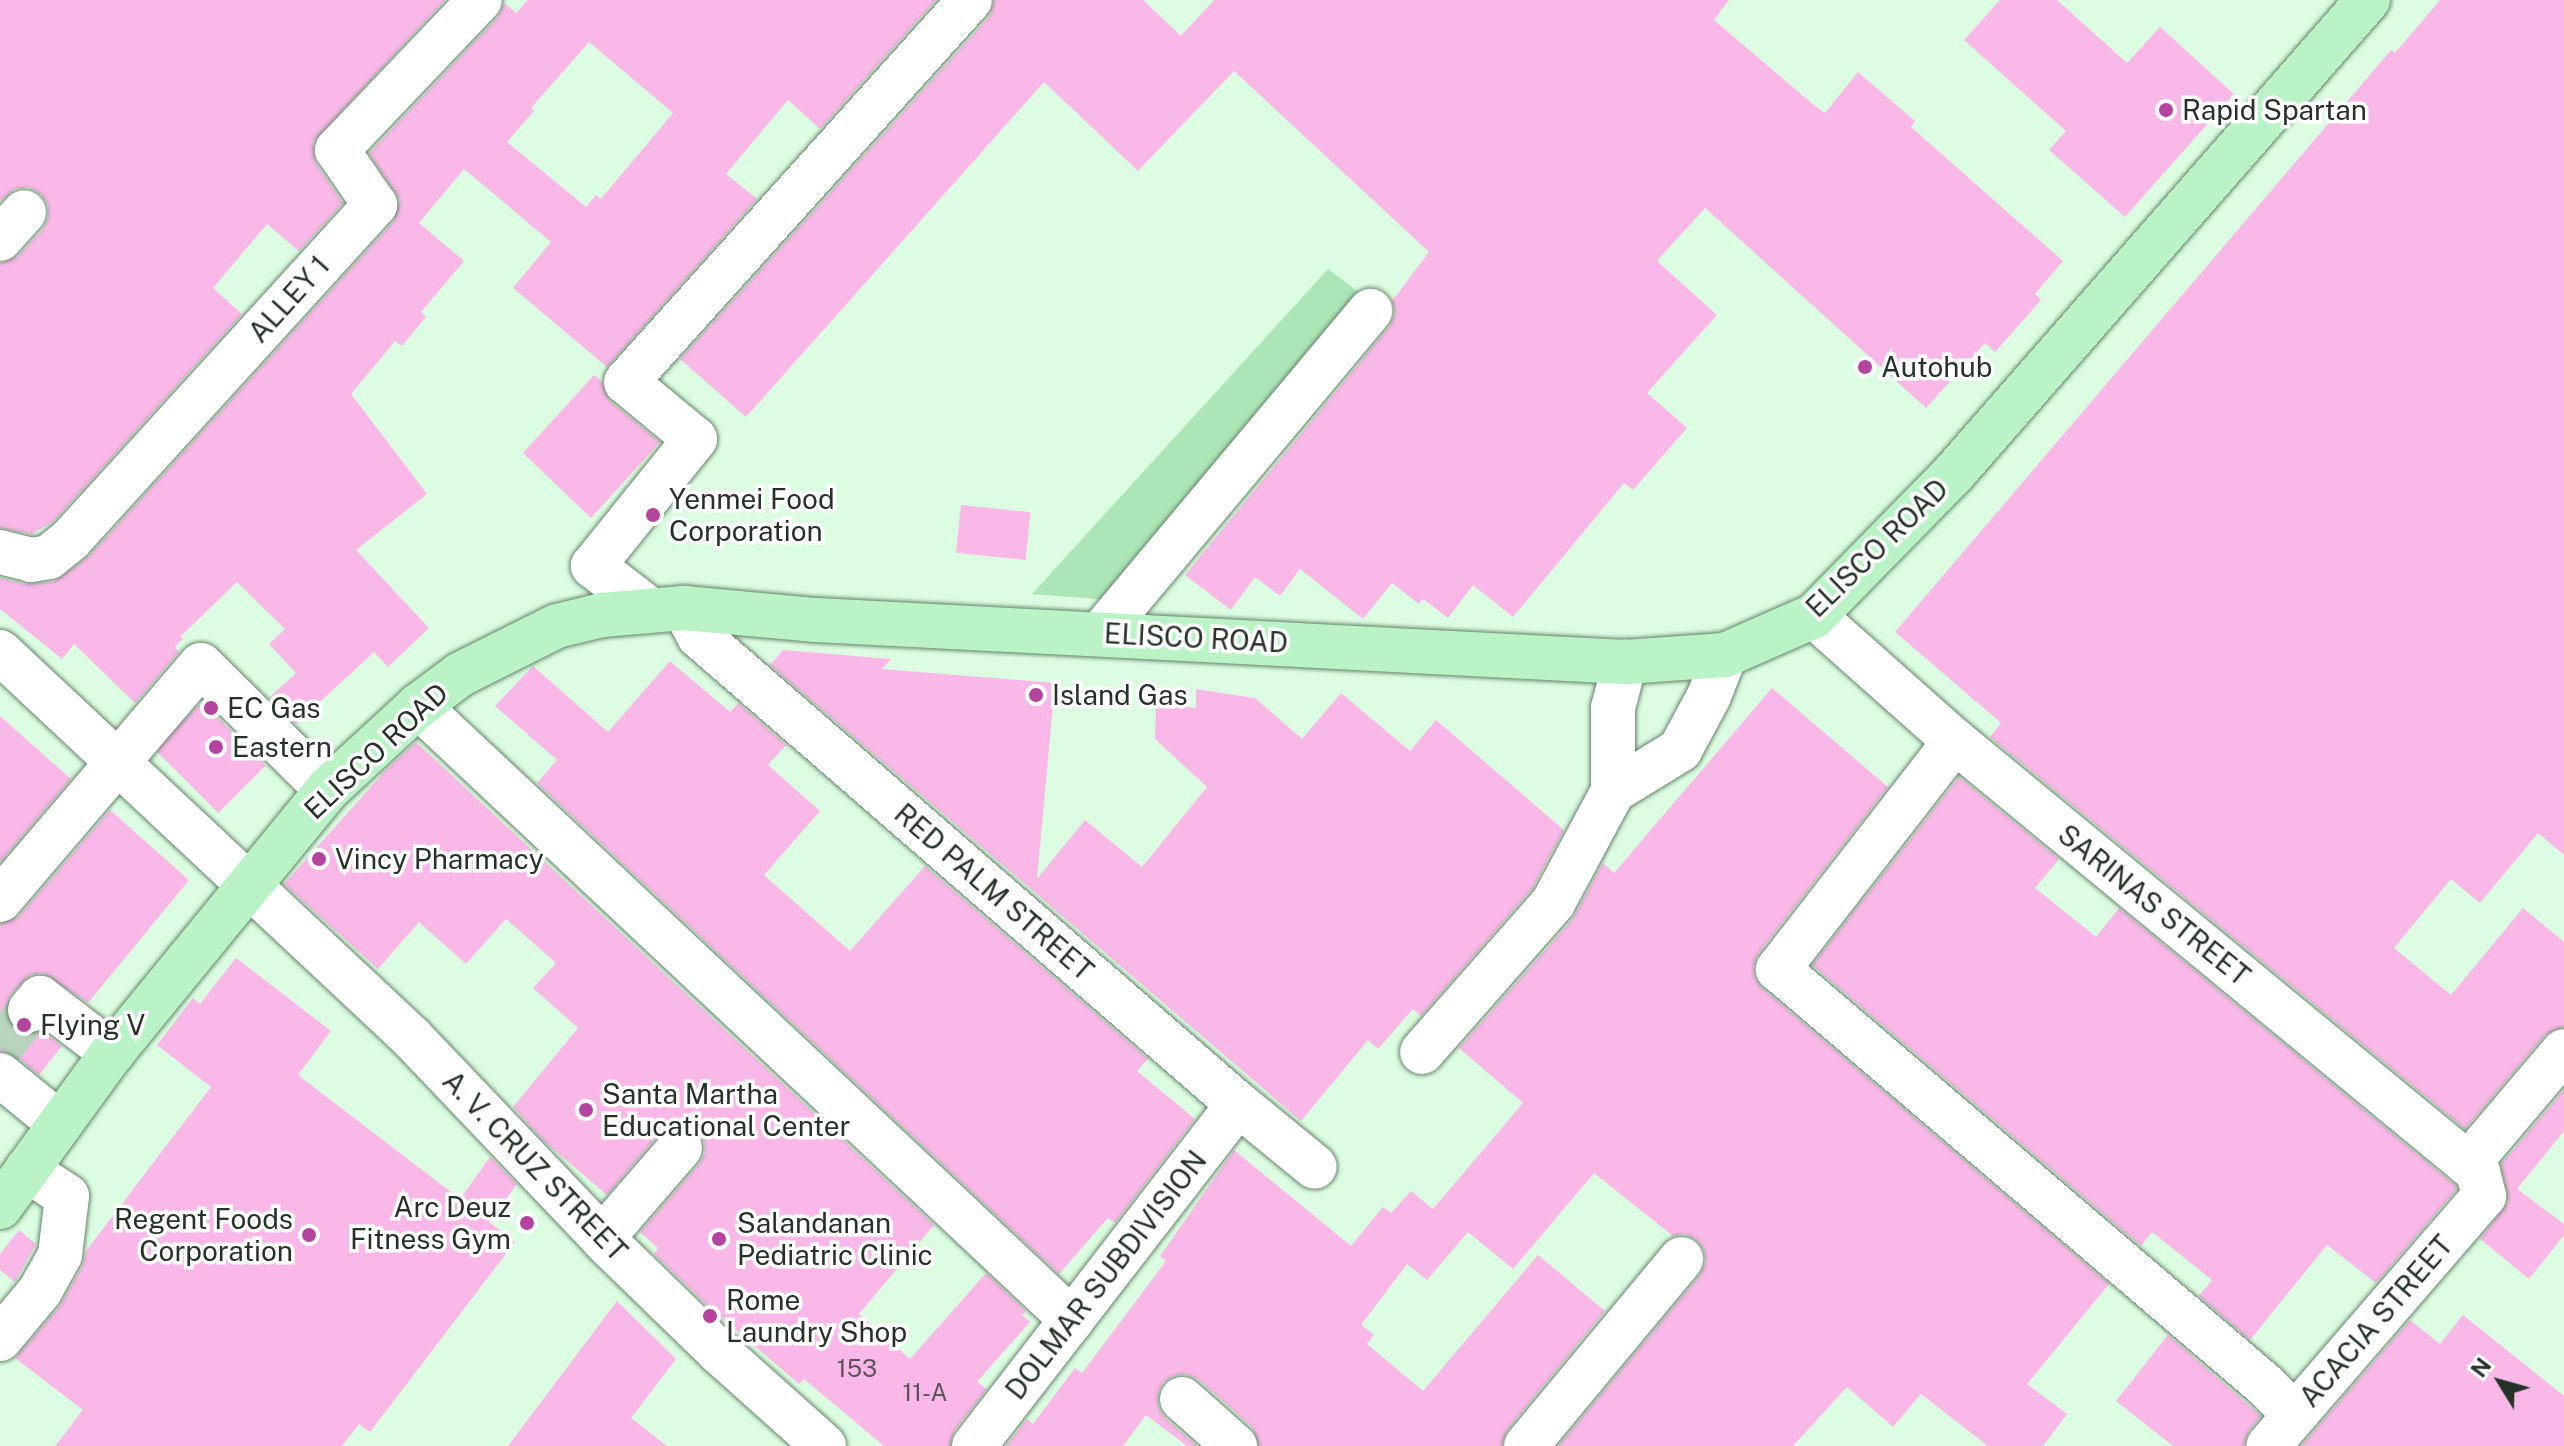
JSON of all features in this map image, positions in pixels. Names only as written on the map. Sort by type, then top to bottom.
[{"type":"main road","name":"ELISCO ROAD","points":[[0,1207],[112,1053],[327,790],[418,706],[461,674],[557,626],[667,609],[816,620],[1625,662],[1725,655],[1814,616],[1954,473],[2368,0]]},
{"type":"street","name":"ALLEY 1","points":[[0,552],[31,560],[49,557],[71,539],[375,205],[337,150],[480,0]]},
{"type":"street","points":[[667,609],[593,566],[695,439],[626,382],[970,0]]},
{"type":"street","points":[[1101,633],[1370,311]]},
{"type":"street","name":"RED PALM STREET","points":[[667,609],[1238,1104],[1315,1167]]},
{"type":"street","name":"SARINAS STREET","points":[[1814,616],[1955,741],[2476,1180]]},
{"type":"street","name":"A. V. CRUZ STREET","points":[[0,652],[246,886],[412,1038],[602,1238],[708,1366],[824,1446]]},
{"type":"street","points":[[1613,791],[1680,750],[1709,696],[1725,655]]},
{"type":"street","points":[[1422,1052],[1553,903],[1613,791],[1613,708],[1625,662]]},
{"type":"street","points":[[0,900],[114,762],[201,665],[327,790]]},
{"type":"street","points":[[418,706],[1072,1320]]},
{"type":"street","points":[[1955,741],[1778,969],[2253,1374],[2281,1430]]},
{"type":"street","points":[[30,1010],[40,998],[112,1053]]},
{"type":"street","name":"ACACIA STREET","points":[[2281,1430],[2476,1180],[2564,1051]]},
{"type":"street","points":[[0,1075],[60,1124]]},
{"type":"street","name":"DOLMAR SUBDIVISION","points":[[974,1446],[1238,1104]]},
{"type":"street","points":[[602,1238],[680,1148]]},
{"type":"street","points":[[0,1339],[40,1291],[60,1255],[67,1196],[27,1170]]},
{"type":"street","points":[[1526,1446],[1681,1259]]},
{"type":"street","points":[[1182,1399],[1235,1446]]},
{"type":"green space","points":[[1328,269],[1369,300],[1123,601],[1032,594]]},
{"type":"building","points":[[0,0],[445,0],[313,142],[316,164],[343,203],[299,251],[267,224],[213,288],[242,314],[54,521],[32,534],[0,528],[0,263],[18,256],[43,229],[48,218],[48,205],[41,194],[28,187],[15,189],[0,201]]},
{"type":"building","points":[[528,0],[936,0],[820,129],[788,100],[726,174],[757,199],[607,367],[513,288],[551,242],[464,169],[419,223],[464,261],[421,312],[426,317],[402,346],[395,341],[351,394],[427,494],[356,550],[429,628],[388,667],[374,652],[296,724],[269,698],[296,673],[269,644],[285,629],[237,582],[180,637],[183,639],[175,647],[179,652],[135,703],[74,644],[62,659],[0,609],[0,578],[25,584],[53,582],[89,556],[393,222],[400,200],[369,153],[498,17],[504,3],[516,13]],"holes":[[[589,42],[673,113],[601,199],[596,195],[586,207],[507,142],[534,111],[531,108]]]},
{"type":"building","points":[[994,0],[1143,0],[1181,36],[1214,0],[1729,0],[1714,20],[1815,106],[1825,113],[1858,72],[1915,121],[1911,127],[2063,261],[2035,294],[2041,300],[1995,352],[1985,343],[1926,408],[1705,208],[1657,261],[1717,315],[1647,393],[1687,428],[1633,490],[1624,483],[1513,617],[1473,585],[1448,618],[1423,599],[1419,604],[1392,583],[1363,619],[1300,569],[1280,596],[1255,577],[1231,610],[1185,575],[1389,327],[1395,314],[1392,301],[1429,252],[1234,71],[1138,171],[1044,82],[746,417],[680,359],[989,17]]},
{"type":"building","points":[[2000,0],[2057,0],[2127,63],[2160,27],[2234,94],[2125,217],[2049,150],[2066,131],[1964,40]]},
{"type":"building","points":[[2440,0],[2564,0],[2564,855],[2538,833],[2480,903],[2451,879],[2394,948],[2451,995],[2523,908],[2564,942],[2564,1027],[2545,1035],[2465,1129],[1990,737],[2001,723],[1895,632],[2391,50],[2395,53]]},
{"type":"building","points":[[594,375],[602,382],[610,401],[660,442],[591,518],[523,453]]},
{"type":"building","points":[[961,505],[1031,512],[1026,560],[956,553]]},
{"type":"building","points":[[783,650],[891,659],[882,669],[1055,683],[1037,879],[1085,820],[1142,867],[1207,787],[1155,739],[1156,703],[1196,708],[1196,689],[1255,698],[1302,739],[1341,693],[1410,751],[1436,720],[1564,830],[1532,889],[1421,1016],[1413,1009],[1378,1049],[1368,1040],[1301,1121],[770,665]]},
{"type":"building","points":[[670,661],[730,712],[738,703],[786,745],[768,765],[820,811],[764,875],[850,951],[925,866],[1148,1059],[1137,1071],[1195,1119],[1115,1223],[1108,1218],[1059,1274],[537,783],[557,760],[495,706],[533,666],[608,732]]},
{"type":"building","points":[[1772,688],[1888,787],[1758,954],[1753,966],[1755,978],[1762,988],[2109,1284],[2027,1384],[2067,1414],[2043,1446],[1988,1446],[1921,1394],[1893,1427],[1847,1387],[1793,1446],[1558,1446],[1700,1275],[1706,1262],[1704,1250],[1696,1239],[1684,1234],[1673,1236],[1594,1173],[1513,1269],[1468,1232],[1427,1280],[1407,1264],[1361,1325],[1374,1335],[1367,1344],[1423,1391],[1538,1255],[1605,1311],[1507,1430],[1502,1446],[1259,1446],[1252,1427],[1199,1380],[1186,1374],[1173,1376],[1164,1382],[1158,1393],[1158,1406],[1165,1418],[1197,1446],[1187,1446],[1146,1415],[1123,1446],[1006,1446],[1027,1419],[1033,1424],[1075,1368],[1082,1373],[1166,1261],[1160,1256],[1234,1150],[1351,1246],[1383,1207],[1391,1213],[1411,1191],[1433,1209],[1523,1103],[1459,1048],[1572,920],[1603,863],[1614,873]]},
{"type":"building","name":"Eastern","points":[[202,702],[266,766],[218,813],[155,749]]},
{"type":"building","points":[[0,716],[71,779],[0,862]]},
{"type":"building","points":[[416,742],[934,1225],[859,1314],[910,1359],[986,1273],[1026,1311],[1022,1315],[1030,1322],[977,1382],[987,1389],[954,1431],[950,1446],[884,1446],[804,1379],[799,1384],[706,1304],[654,1254],[658,1248],[640,1232],[699,1164],[705,1152],[704,1141],[696,1129],[684,1123],[671,1125],[662,1131],[607,1195],[546,1143],[513,1107],[578,1028],[533,988],[556,963],[506,919],[466,964],[419,922],[378,969],[284,884],[386,770]]},
{"type":"building","points":[[1959,777],[2059,859],[2035,888],[2096,937],[2119,908],[2456,1186],[2457,1189],[2376,1283],[2327,1245],[2250,1340],[2199,1296],[2212,1280],[2152,1232],[2141,1246],[1812,965]]},
{"type":"building","points":[[110,810],[189,880],[88,1003],[43,973],[30,975],[11,994],[5,1007],[6,1018],[13,1029],[27,1035],[42,1031],[62,1046],[39,1075],[15,1055],[0,1051],[0,924],[19,916]]},
{"type":"building","name":"Regent Foods Corporation","points":[[236,958],[331,1031],[298,1075],[460,1199],[490,1157],[517,1184],[489,1222],[515,1242],[370,1432],[359,1424],[342,1446],[55,1446],[83,1410],[15,1358],[59,1307],[82,1267],[86,1251],[211,1087],[157,1045],[193,998],[200,1004]]},
{"type":"building","points":[[2564,1090],[2564,1131],[2517,1189],[2564,1224],[2564,1235],[2529,1279],[2480,1239],[2508,1202],[2501,1164]]},
{"type":"building","points":[[19,1230],[36,1244],[15,1282],[0,1270],[0,1254]]},
{"type":"building","points":[[617,1301],[676,1359],[631,1418],[667,1446],[508,1446]]},
{"type":"building","points":[[2463,1315],[2564,1396],[2564,1446],[2301,1446],[2410,1320],[2440,1344]]},
{"type":"building","points":[[2168,1335],[2261,1416],[2249,1430],[2244,1446],[2173,1446],[2116,1401]]},
{"type":"tunnel","points":[[0,1048],[30,1010]]},
{"type":"place","name":"Rapid Spartan","points":[[2166,110]]},
{"type":"place","name":"Autohub","points":[[1865,367]]},
{"type":"place","name":"Yenmei Food Corporation","points":[[653,515]]},
{"type":"place","name":"Island Gas","points":[[1036,695]]},
{"type":"place","name":"EC Gas","points":[[211,708]]},
{"type":"place","name":"Eastern","points":[[216,747]]},
{"type":"place","name":"Vincy Pharmacy","points":[[319,859]]},
{"type":"place","name":"Flying V","points":[[24,1025]]},
{"type":"place","name":"Santa Martha Educational Center","points":[[586,1110]]},
{"type":"place","name":"Arc Deuz Fitness Gym","points":[[527,1223]]},
{"type":"place","name":"Regent Foods Corporation","points":[[309,1235]]},
{"type":"place","name":"Salandanan Pediatric Clinic","points":[[719,1239]]},
{"type":"place","name":"Rome Laundry Shop","points":[[710,1316]]}]
